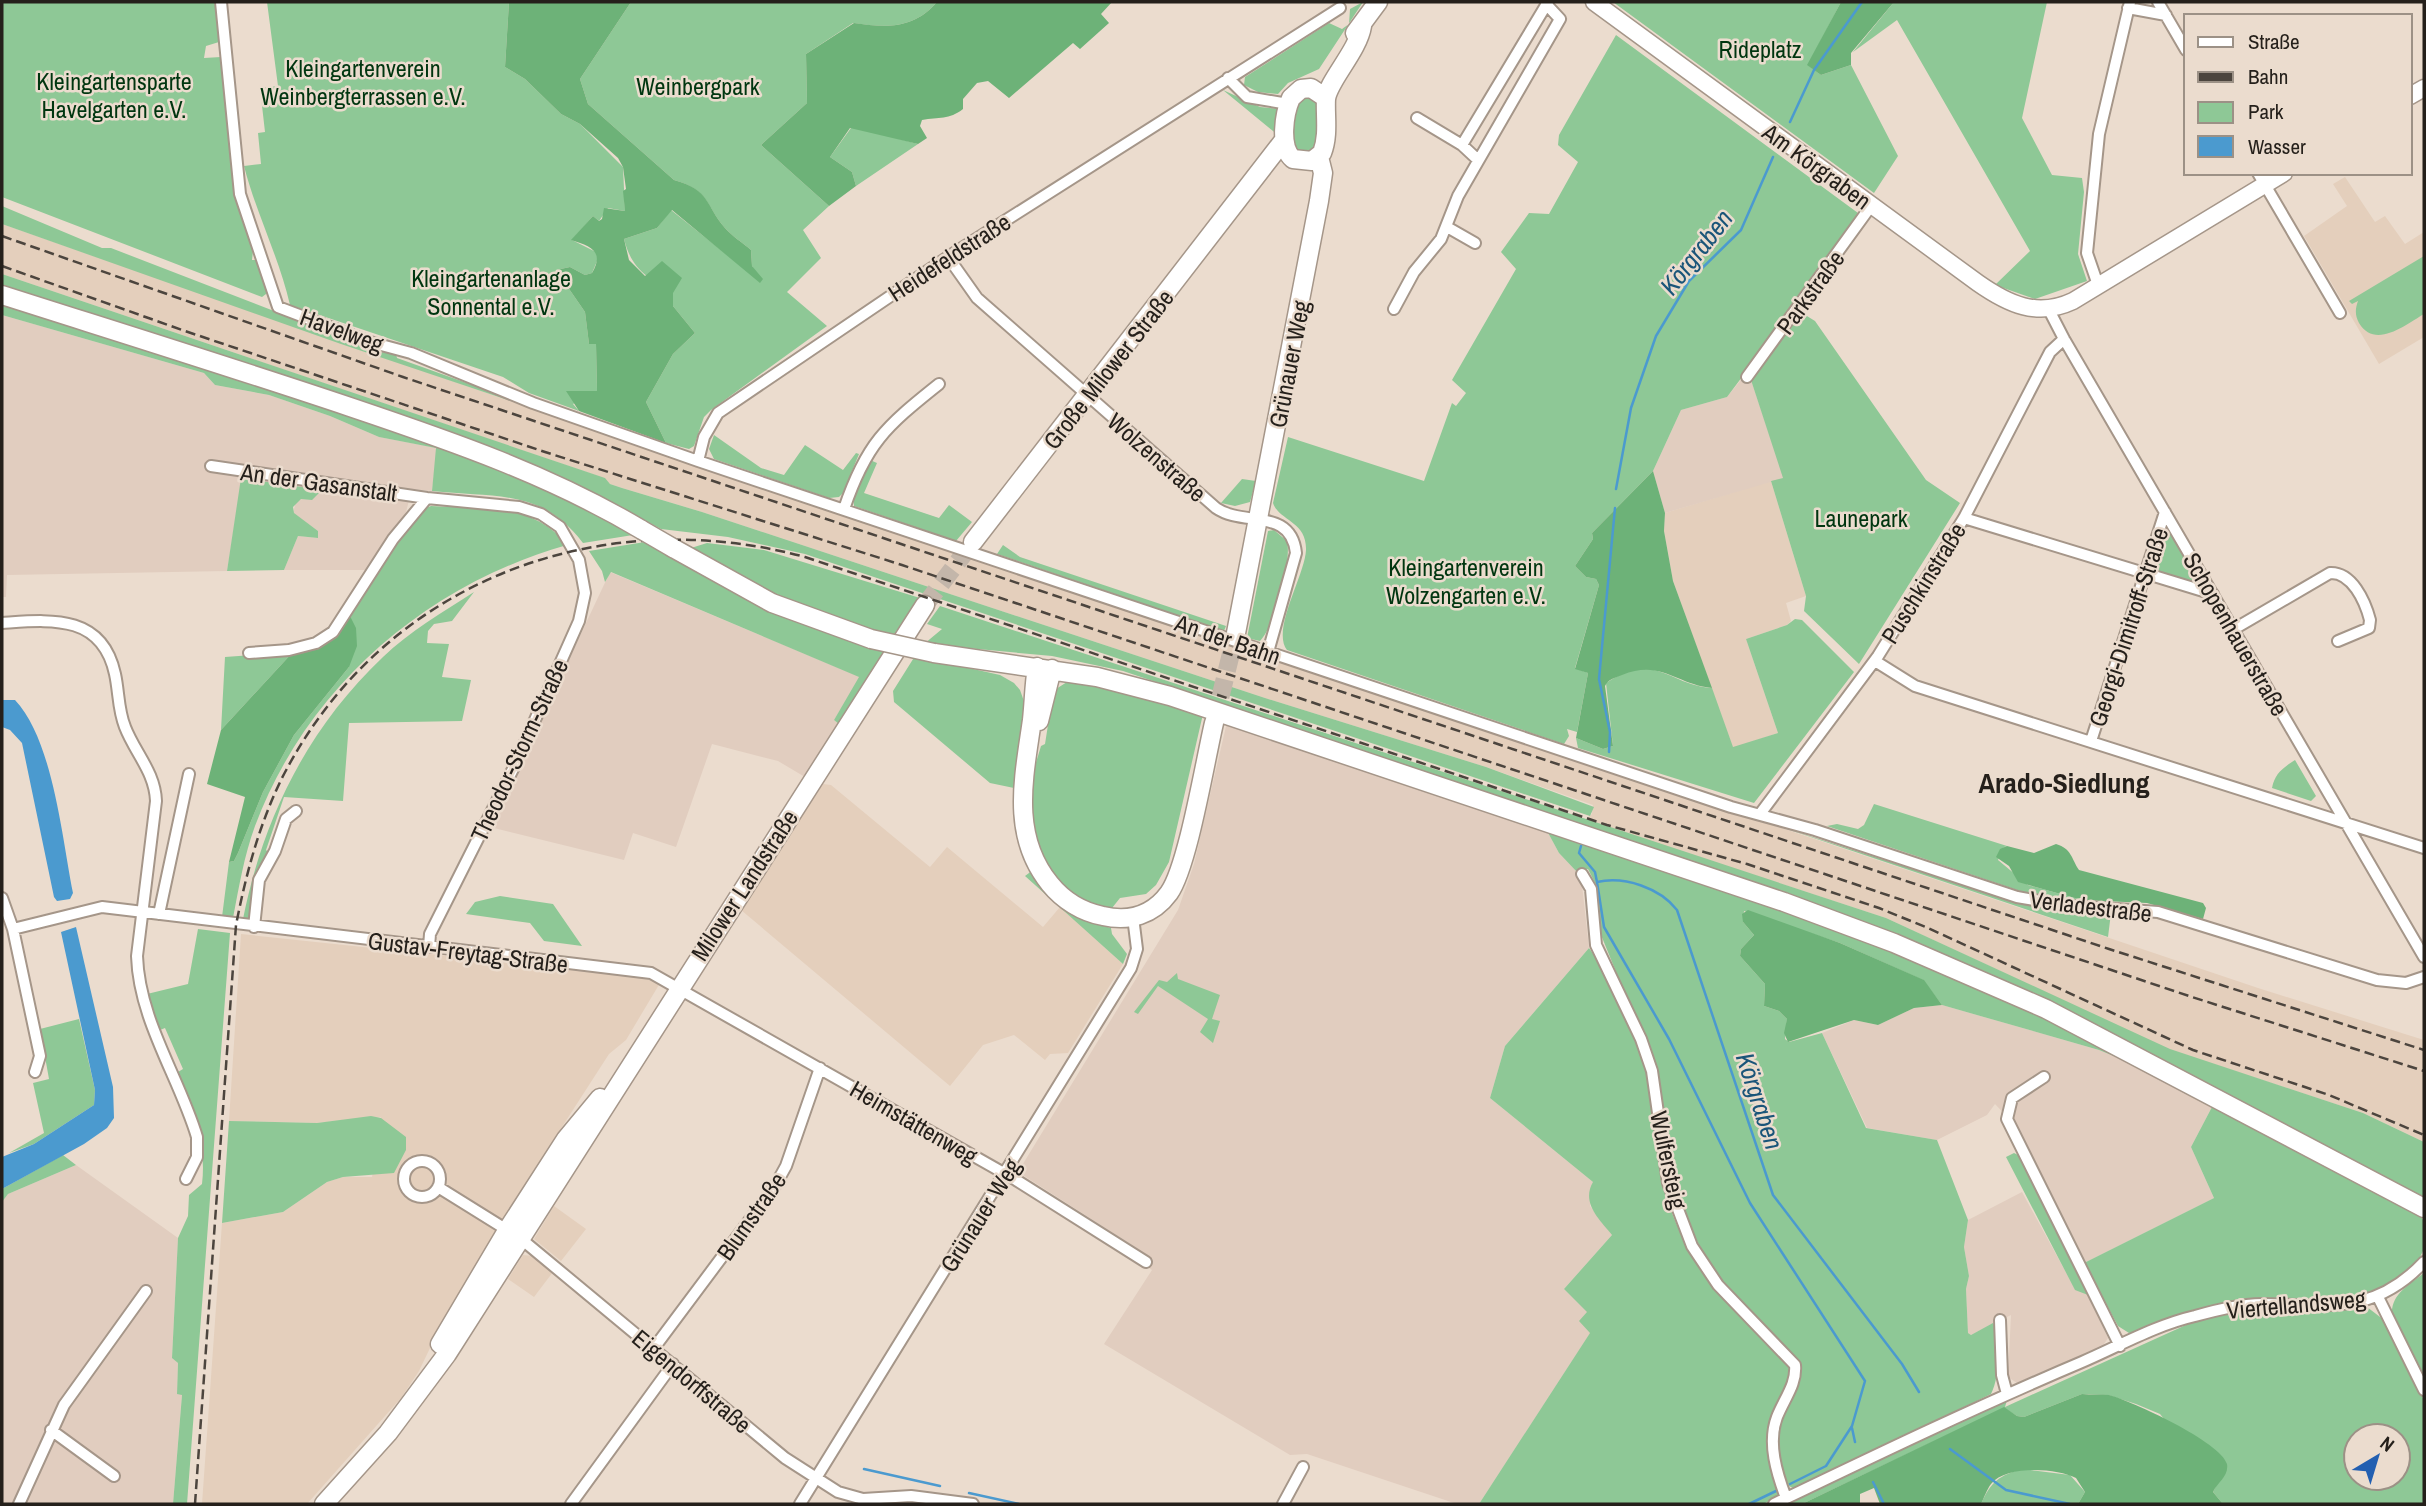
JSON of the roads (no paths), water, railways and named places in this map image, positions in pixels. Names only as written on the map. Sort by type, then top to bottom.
[{"type":"main road","name":"Große Milower Straße","points":[[1288,104],[1296,93],[1311,88],[1324,77],[1378,2]]},
{"type":"main road","name":"Große Milower Straße","points":[[973,542],[1243,195],[1300,154],[1324,146],[1326,98],[1360,39],[1362,26]]},
{"type":"main road","points":[[1311,88],[1326,98]]},
{"type":"main road","points":[[1288,104],[1300,154]]},
{"type":"main road","name":"Grünauer Weg","points":[[1236,633],[1323,173],[1300,154]]},
{"type":"main road","points":[[2,295],[243,371],[484,453],[565,487],[772,603],[871,639],[934,653],[1044,668],[1170,696],[1784,902],[1894,943],[2046,1009],[2424,1208]]},
{"type":"main road","name":"Milower Landstraße","points":[[324,1504],[388,1433],[417,1395],[514,1234],[566,1139],[630,1063],[925,605]]},
{"type":"main road","points":[[987,661],[1020,678],[1032,696]]},
{"type":"main road","points":[[1044,668],[1032,696],[1024,778],[1024,831],[1034,860],[1044,877],[1061,896],[1084,910],[1115,919],[1133,918],[1156,906],[1170,891],[1177,877],[1214,723]]},
{"type":"main road","points":[[1024,778],[1044,668]]},
{"type":"street","name":"Havelweg","points":[[221,2],[240,194],[278,307],[370,342],[411,353],[533,403],[698,461]]},
{"type":"street","name":"Am Körgraben","points":[[1594,2],[1996,295],[2020,307],[2049,310]]},
{"type":"street","points":[[2158,2],[2184,46]]},
{"type":"street","points":[[1394,309],[1414,272],[1447,227],[1458,196],[1477,159],[1560,19],[1547,3],[1462,145]]},
{"type":"street","points":[[2098,285],[2087,253],[2099,134],[2129,5],[2166,15]]},
{"type":"street","name":"Heidefeldstraße","points":[[698,461],[704,437],[718,413],[948,257],[1340,8]]},
{"type":"street","points":[[1228,78],[1247,97],[1288,104]]},
{"type":"street","points":[[1417,118],[1462,145],[1477,159]]},
{"type":"street","points":[[2049,310],[2073,301],[2261,179],[2340,313]]},
{"type":"street","name":"Parkstraße","points":[[1747,377],[1871,206]]},
{"type":"street","points":[[1447,227],[1475,243]]},
{"type":"street","name":"Wolzenstraße","points":[[948,257],[977,298],[1221,512],[1259,518]]},
{"type":"street","name":"Schopenhauerstraße","points":[[2049,310],[2424,957]]},
{"type":"street","name":"Puschkinstraße","points":[[1760,814],[1875,661],[1964,518],[2050,352],[2064,339]]},
{"type":"street","points":[[844,509],[856,474],[870,447],[895,420],[939,384]]},
{"type":"street","name":"An der Bahn","points":[[698,461],[1760,814]]},
{"type":"street","name":"An der Gasanstalt","points":[[211,466],[532,511],[560,527],[574,550]]},
{"type":"street","name":"An der Gasanstalt","points":[[249,653],[289,650],[316,643],[333,632],[393,539],[427,498]]},
{"type":"street","name":"Georgi-Dimitroff-Straße","points":[[2091,741],[2165,512]]},
{"type":"street","points":[[1259,518],[1287,530],[1294,539],[1296,553],[1268,652]]},
{"type":"street","points":[[1964,518],[2213,594]]},
{"type":"street","name":"Theodor-Storm-Straße","points":[[429,947],[430,934],[514,766],[579,621],[584,606],[584,581],[574,550]]},
{"type":"street","points":[[2234,629],[2330,573],[2340,573],[2348,577],[2370,620],[2369,628],[2338,641]]},
{"type":"street","points":[[2,623],[47,620],[74,624],[90,633],[108,654],[115,674],[123,721],[156,788],[137,956],[140,990],[197,1138],[197,1157],[186,1180]]},
{"type":"street","points":[[1875,661],[1915,687],[2424,848]]},
{"type":"street","points":[[159,914],[190,774]]},
{"type":"street","points":[[254,927],[259,880],[275,851],[286,819],[296,811]]},
{"type":"street","name":"Verladestraße","points":[[1760,814],[2031,900],[2158,912],[2376,980],[2406,983],[2424,977]]},
{"type":"street","name":"Wulfersteig","points":[[1582,874],[1591,889],[1596,945],[1641,1038],[1652,1071],[1668,1183],[1692,1246],[1718,1285],[1795,1365],[1796,1377],[1774,1427],[1774,1465],[1786,1499]]},
{"type":"street","points":[[2,898],[13,929],[40,1056],[35,1072]]},
{"type":"street","name":"Gustav-Freytag-Straße","points":[[13,929],[91,908],[144,912],[651,973],[679,987]]},
{"type":"street","name":"Grünauer Weg","points":[[800,1504],[1131,968],[1137,949],[1133,918]]},
{"type":"street","name":"Heimstättenweg","points":[[679,987],[1004,1174],[1146,1262]]},
{"type":"street","name":"Blumstraße","points":[[654,1348],[775,1186],[786,1166],[820,1068]]},
{"type":"street","points":[[2044,1077],[2012,1098],[2007,1119],[2120,1346]]},
{"type":"street","name":"Eigendorffstraße","points":[[438,1187],[514,1234],[785,1458],[838,1492],[862,1501],[911,1496],[973,1504]]},
{"type":"street","name":"Viertellandsweg","points":[[1774,1504],[2007,1394],[2182,1319],[2229,1307],[2261,1304],[2331,1306],[2378,1297],[2394,1290],[2424,1262]]},
{"type":"street","points":[[19,1504],[64,1405],[146,1292]]},
{"type":"street","points":[[2378,1297],[2424,1390]]},
{"type":"street","points":[[2000,1320],[2002,1375],[2007,1394]]},
{"type":"street","points":[[570,1504],[673,1364]]},
{"type":"street","points":[[51,1430],[114,1476]]},
{"type":"street","points":[[1283,1504],[1303,1467]]},
{"type":"water","points":[[2,700],[15,700],[39,739],[60,818],[73,893],[70,899],[57,901],[54,897],[22,743],[10,730],[2,727]]},
{"type":"water","points":[[76,927],[113,1087],[114,1118],[107,1128],[84,1144],[2,1189],[2,1157],[34,1144],[94,1105],[95,1090],[61,932]]},
{"type":"waterway","name":"Körgraben","points":[[1790,122],[1814,70],[1862,2]]},
{"type":"waterway","name":"Körgraben","points":[[1616,489],[1631,408],[1656,336],[1689,281],[1741,230],[1773,157]]},
{"type":"waterway","name":"Körgraben","points":[[1609,752],[1610,732],[1599,679],[1615,508]]},
{"type":"waterway","name":"Körgraben","points":[[1581,846],[1579,853],[1595,872],[1597,882],[1630,882],[1652,890],[1677,910],[1773,1195],[1902,1364],[1919,1392]]},
{"type":"waterway","points":[[1597,882],[1604,927],[1669,1039],[1750,1203],[1865,1381],[1852,1426],[1826,1466],[1790,1484]]},
{"type":"waterway","points":[[1852,1428],[1855,1442]]},
{"type":"waterway","name":"Körgraben","points":[[1950,1449],[2006,1490],[2070,1504]]},
{"type":"waterway","points":[[864,1469],[940,1486]]},
{"type":"waterway","points":[[1873,1482],[1884,1504]]},
{"type":"waterway","points":[[1749,1504],[1776,1491]]},
{"type":"waterway","points":[[969,1493],[1019,1504]]},
{"type":"tunnel","points":[[925,605],[973,542]]},
{"type":"tunnel","points":[[1214,723],[1236,633]]},
{"type":"railway","points":[[2,236],[403,377],[2109,949],[2424,1050]]},
{"type":"railway","points":[[2,266],[185,331],[545,452],[902,565],[2192,997],[2424,1071]]},
{"type":"railway","points":[[195,1504],[236,925],[249,868],[267,814],[282,778],[325,710],[377,653],[437,607],[503,573],[575,551],[650,540],[727,542],[805,557],[1607,825],[1747,864],[1879,908],[2193,1050],[2329,1095],[2424,1135]]},
{"type":"district","name":"Arado-Siedlung","points":[[2064,783]]},
{"type":"park label","name":"Rideplatz","points":[[1760,49]]},
{"type":"park label","name":"Kleingartenverein Weinbergterrassen e.V.","points":[[363,82]]},
{"type":"park label","name":"Weinbergpark","points":[[698,86]]},
{"type":"park label","name":"Kleingartensparte Havelgarten e.V.","points":[[114,95]]},
{"type":"park label","name":"Kleingartenanlage Sonnental e.V.","points":[[491,292]]},
{"type":"park label","name":"Launepark","points":[[1861,518]]},
{"type":"park label","name":"Kleingartenverein Wolzengarten e.V.","points":[[1466,581]]}]
